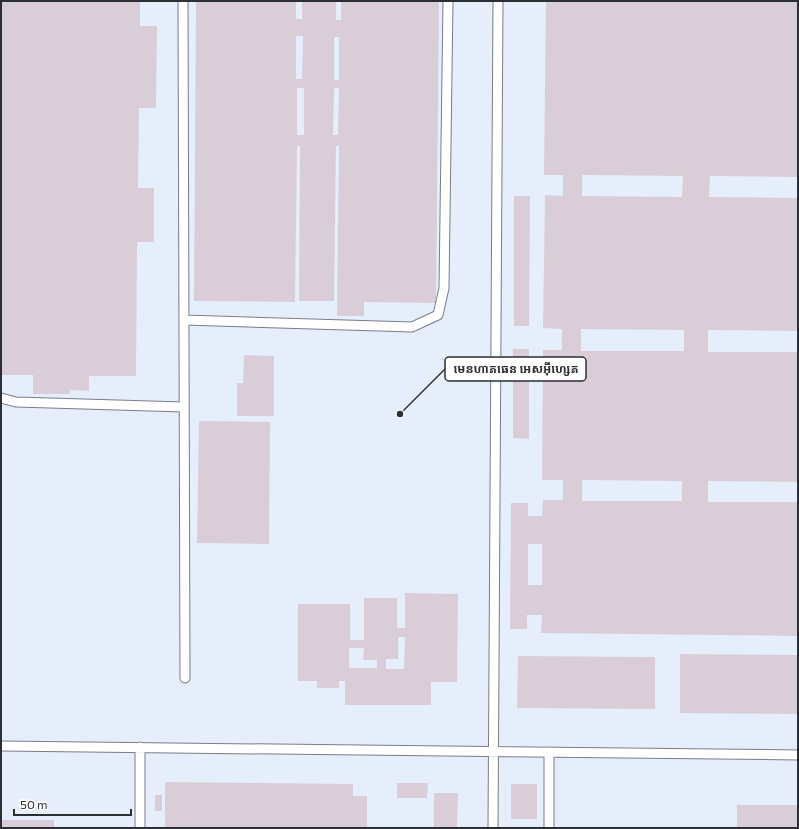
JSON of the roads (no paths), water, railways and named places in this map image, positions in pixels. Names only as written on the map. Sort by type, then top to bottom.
[{"type":"lane","points":[[183,1],[185,678]]},
{"type":"lane","points":[[184,320],[412,327],[438,315],[444,288],[448,1]]},
{"type":"lane","points":[[493,828],[498,1]]},
{"type":"lane","points":[[1,398],[16,402],[184,407]]},
{"type":"lane","points":[[1,746],[798,754]]},
{"type":"lane","points":[[140,747],[140,828]]},
{"type":"lane","points":[[549,752],[549,828]]},
{"type":"place","name":"មេនហាតធេន អេសអ៊ីហ្សេត","points":[[400,414]]}]
